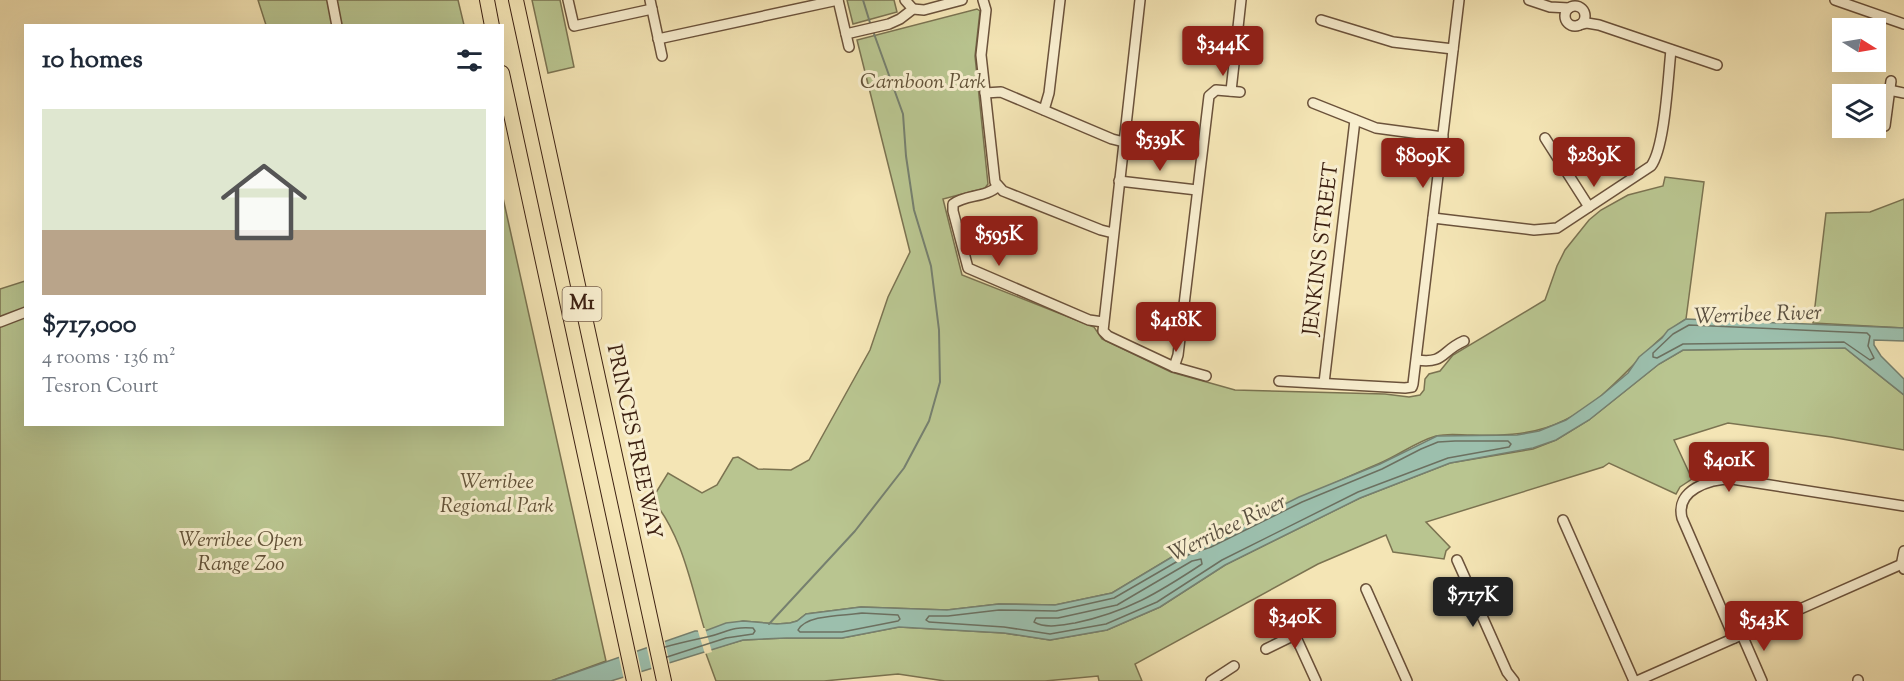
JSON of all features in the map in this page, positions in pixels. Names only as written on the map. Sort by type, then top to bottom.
[{"type":"highway","points":[[487,0],[492,24]]},
{"type":"highway","name":"PRINCES FREEWAY","points":[[516,0],[664,681]]},
{"type":"highway","name":"M1","points":[[504,82],[634,681]]},
{"type":"street","points":[[332,0],[337,24]]},
{"type":"street","points":[[568,0],[574,26],[650,4],[662,56]]},
{"type":"street","points":[[658,39],[838,0],[849,47]]},
{"type":"street","points":[[905,0],[913,9],[924,10],[962,0]]},
{"type":"street","points":[[983,0],[986,10],[981,55],[994,177],[998,186],[1003,191],[1113,233]]},
{"type":"street","points":[[1044,110],[1049,93],[1060,0]]},
{"type":"street","points":[[1140,0],[1103,331],[1108,336],[1174,367],[1206,376]]},
{"type":"street","points":[[1174,367],[1178,355],[1209,102],[1212,92],[1216,90],[1235,92],[1241,0]]},
{"type":"street","points":[[1279,381],[1412,387],[1459,0]]},
{"type":"street","points":[[1529,0],[1550,8],[1572,26],[1587,23],[1599,25],[1717,65]]},
{"type":"street","points":[[1579,0],[1584,19],[1579,25]]},
{"type":"street","points":[[1840,1],[1904,24]]},
{"type":"street","points":[[1550,8],[1571,5],[1578,7],[1599,25]]},
{"type":"street","points":[[1566,21],[1565,13],[1571,5]]},
{"type":"street","points":[[846,34],[900,20],[913,9]]},
{"type":"street","points":[[1321,20],[1405,44],[1453,49]]},
{"type":"street","points":[[1433,218],[1547,230],[1557,228],[1651,166],[1656,160],[1660,143],[1671,50]]},
{"type":"street","points":[[1886,118],[1890,86],[1904,93]]},
{"type":"street","points":[[985,93],[1001,92],[1124,142]]},
{"type":"street","points":[[1313,103],[1376,128],[1443,138]]},
{"type":"street","name":"JENKINS STREET","points":[[1324,383],[1355,120]]},
{"type":"street","points":[[1545,138],[1589,207]]},
{"type":"street","points":[[1119,181],[1197,190]]},
{"type":"street","points":[[998,186],[987,194],[954,204],[953,211],[968,268],[1089,320],[1103,322]]},
{"type":"street","points":[[0,322],[24,313]]},
{"type":"street","points":[[1417,360],[1433,362],[1438,360],[1452,346],[1464,341]]},
{"type":"street","points":[[1762,681],[1682,518],[1681,505],[1689,493],[1700,486],[1718,480],[1732,479],[1904,506]]},
{"type":"street","points":[[1563,520],[1636,681],[1648,679],[1738,636],[1903,567],[1904,551]]},
{"type":"street","points":[[1458,560],[1507,672],[1514,681]]},
{"type":"street","points":[[1366,589],[1407,681]]},
{"type":"street","points":[[1266,649],[1313,626]]},
{"type":"street","points":[[1295,635],[1316,681]]},
{"type":"street","points":[[1211,681],[1234,666]]},
{"type":"green space","points":[[258,0],[458,0],[464,24],[266,24]]},
{"type":"green space","points":[[532,0],[560,0],[574,67],[548,73]]},
{"type":"green space","points":[[847,0],[894,0],[897,12],[853,24]]},
{"type":"green space","name":"Carnboon Park","points":[[977,9],[980,11],[975,56],[988,184],[985,188],[943,199],[962,275],[1094,327],[1102,339],[1171,372],[1235,390],[1385,394],[1409,397],[1420,395],[1429,374],[1440,371],[1453,355],[1545,300],[1565,250],[1589,220],[1601,210],[1628,195],[1663,186],[1665,177],[1704,182],[1686,319],[1655,343],[1598,398],[1565,420],[1543,429],[1520,434],[1445,435],[1428,439],[1209,542],[1187,548],[1112,593],[1055,605],[999,604],[947,610],[861,607],[806,614],[790,623],[743,621],[705,631],[679,545],[663,513],[652,499],[668,473],[702,493],[717,485],[733,458],[738,457],[758,469],[791,470],[809,460],[870,350],[888,297],[910,252],[857,40]]},
{"type":"green space","points":[[1904,199],[1904,328],[1813,323],[1826,213],[1870,212]]},
{"type":"green space","name":"Werribee Open Range Zoo","points":[[504,202],[606,661],[551,681],[0,681],[0,289],[24,281],[24,426],[504,426]]},
{"type":"green space","points":[[1845,348],[1904,395],[1904,450],[1728,423],[1674,440],[1692,479],[1680,487],[1676,494],[1609,463],[1603,467],[1426,522],[1450,547],[1444,559],[1393,552],[1386,535],[1318,564],[1135,664],[1142,681],[1099,681],[1098,676],[1045,681],[945,681],[898,674],[824,681],[716,681],[705,651],[743,640],[842,638],[899,627],[1004,633],[1050,640],[1107,630],[1160,607],[1225,565],[1360,498],[1450,463],[1533,449],[1556,440],[1589,420],[1659,364],[1683,350]]},
{"type":"water","name":"Werribee River","points":[[1686,319],[1904,328],[1904,341],[1874,340],[1874,345],[1881,356],[1904,379],[1904,395],[1845,348],[1683,350],[1659,364],[1589,420],[1556,440],[1533,448],[1450,463],[1360,498],[1225,565],[1160,607],[1107,630],[1050,640],[1004,633],[899,627],[842,638],[743,640],[611,681],[551,681],[695,631],[705,631],[726,623],[743,621],[790,623],[806,614],[861,607],[947,610],[999,604],[1055,605],[1112,593],[1187,548],[1209,542],[1299,497],[1380,464],[1437,436],[1517,435],[1539,431],[1566,420],[1602,395],[1628,373],[1639,357],[1668,330]]},
{"type":"pier","points":[[697,628],[705,628],[712,652],[705,654]]},
{"type":"pier","points":[[664,638],[670,665],[652,671],[646,644]]},
{"type":"pier","points":[[636,647],[642,674],[624,680],[618,653]]},
{"type":"waterway","points":[[863,0],[871,26]]},
{"type":"waterway","points":[[769,624],[855,531],[904,468],[929,421],[940,382],[939,330],[931,266],[914,210],[906,156],[903,114],[873,31]]},
{"type":"park label","name":"Werribee Regional Park","points":[[497,495]]}]
